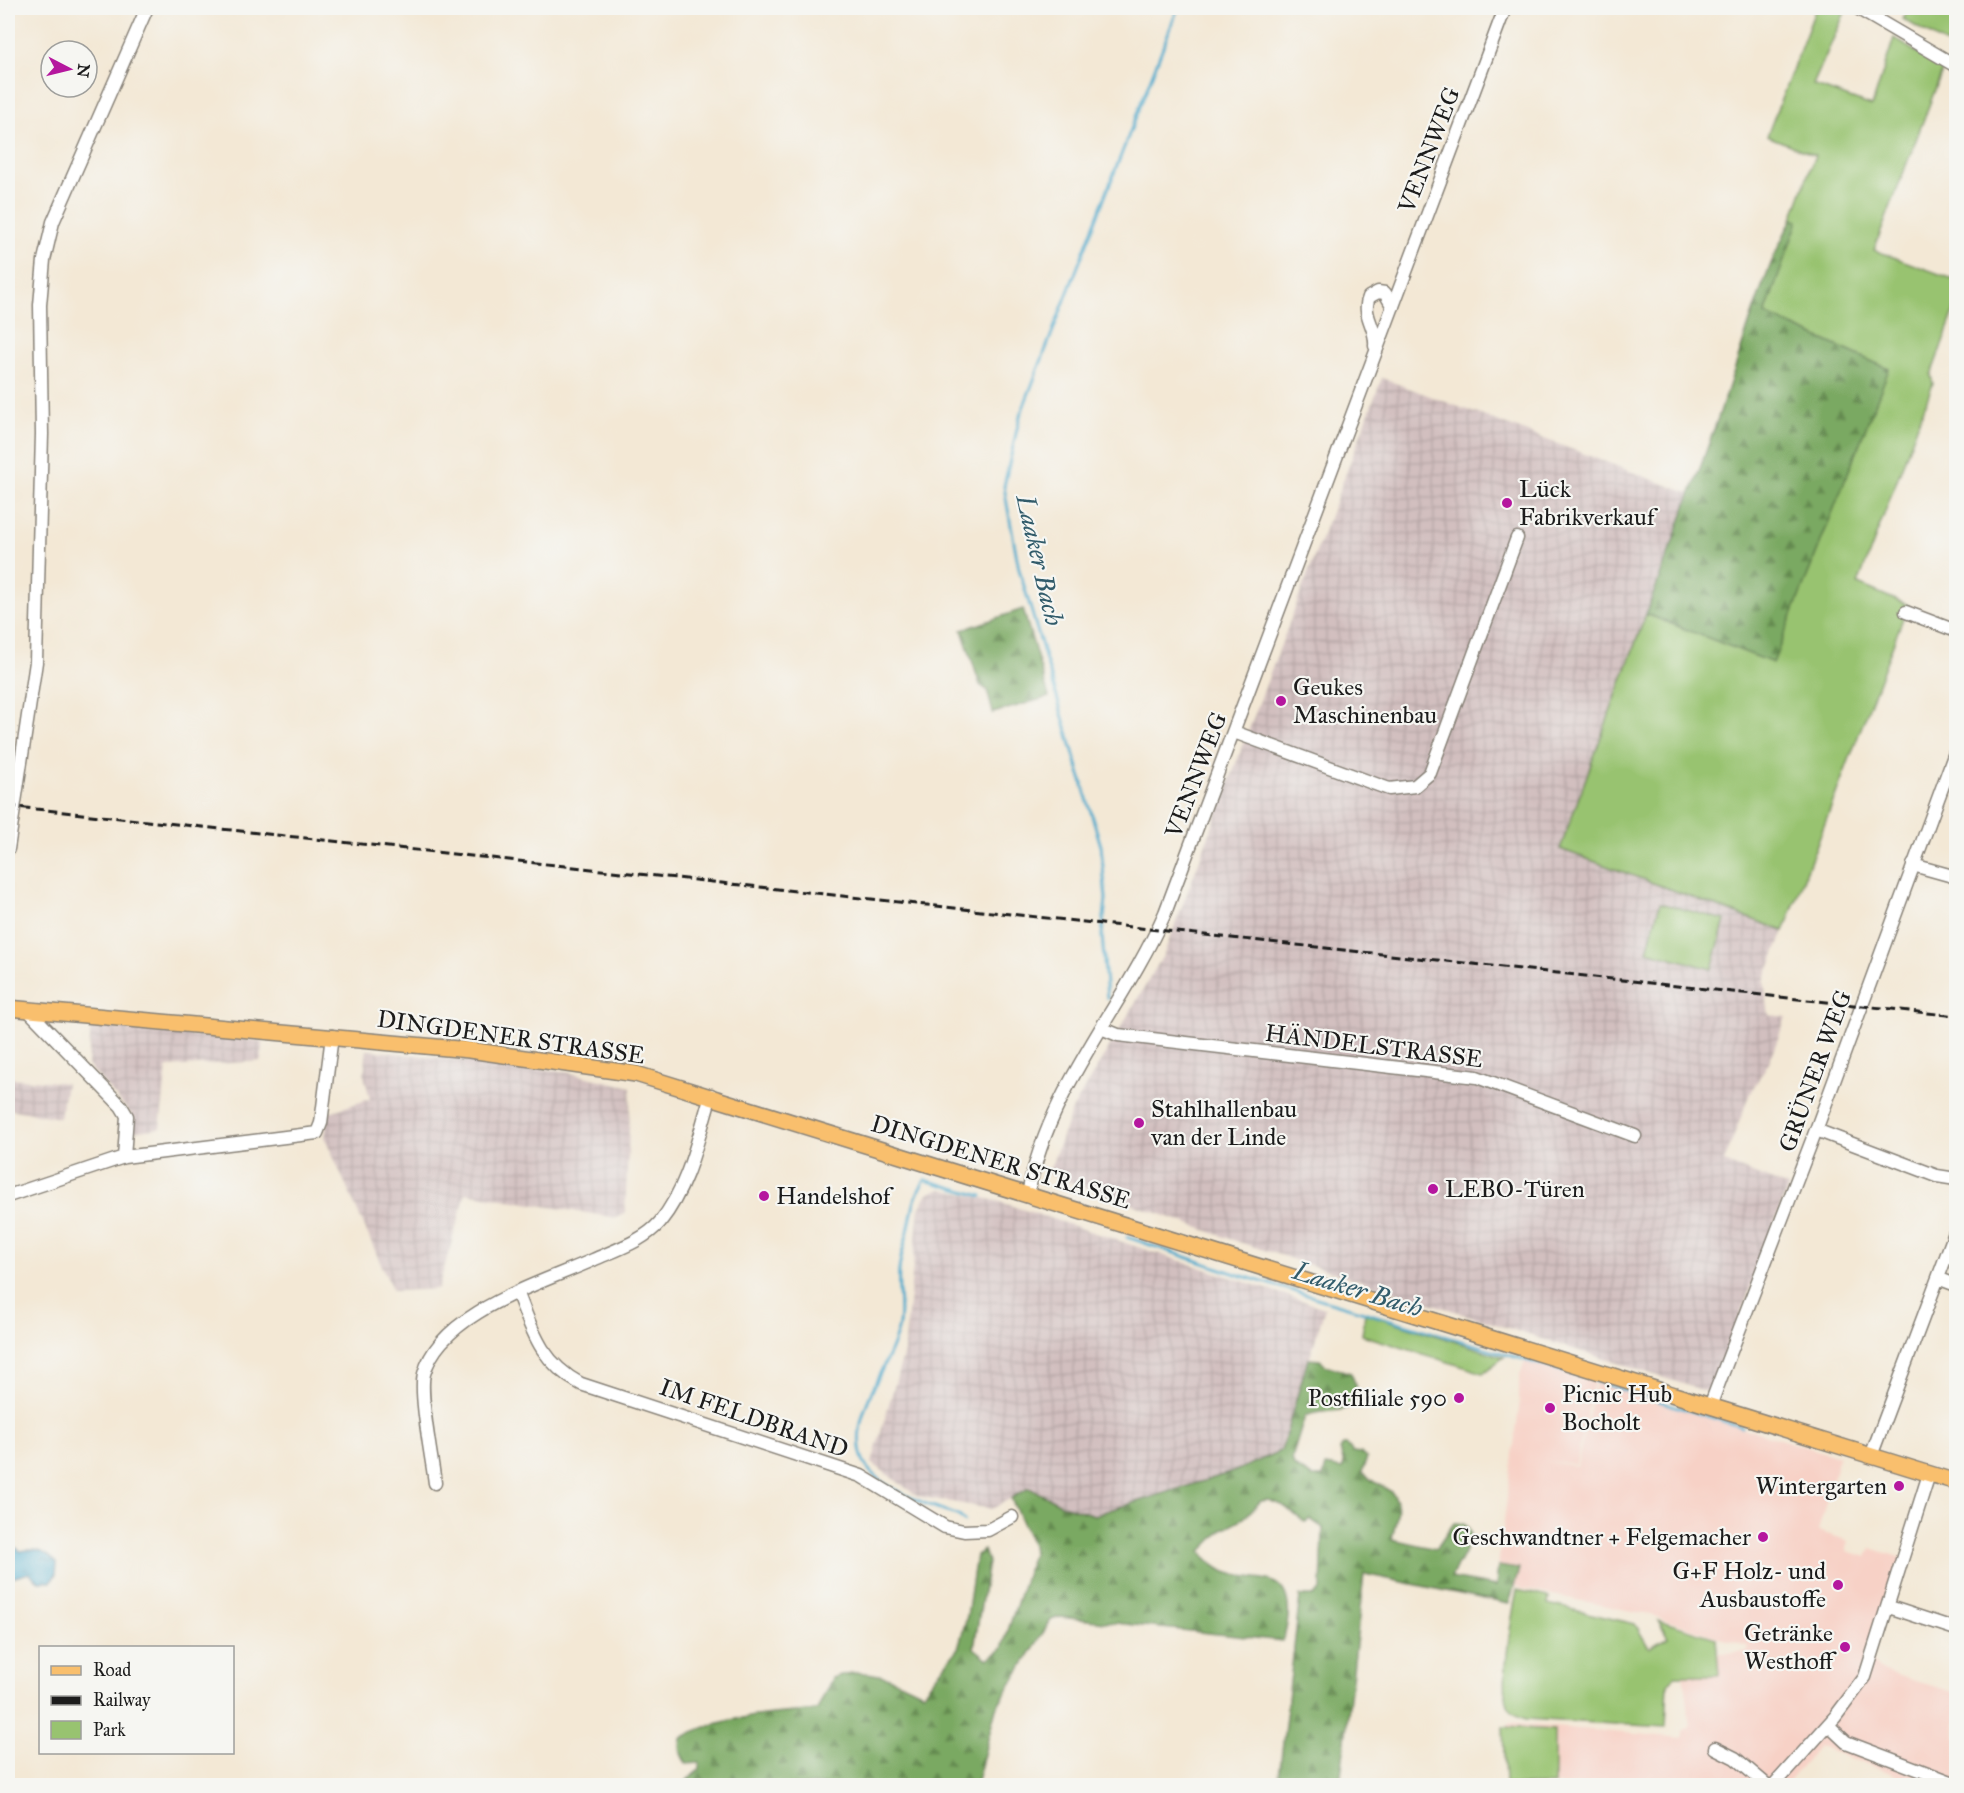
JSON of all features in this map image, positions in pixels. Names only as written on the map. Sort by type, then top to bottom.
[{"type":"main road","name":"DINGDENER STRASSE","points":[[8,1008],[332,1036],[593,1066],[636,1074],[711,1095],[1956,1482]]},
{"type":"street","points":[[8,849],[36,662],[42,434],[40,305],[44,260],[53,222],[147,8]]},
{"type":"street","name":"VENNWEG","points":[[1028,1194],[1058,1104],[1073,1072],[1158,930],[1505,8]]},
{"type":"street","points":[[1857,8],[1956,66]]},
{"type":"street","name":"VENNWEG","points":[[1374,356],[1375,335],[1365,305],[1369,297],[1378,292],[1384,293],[1389,298],[1393,308]]},
{"type":"street","points":[[1234,732],[1389,789],[1415,786],[1430,773],[1517,537]]},
{"type":"street","points":[[1906,612],[1956,631]]},
{"type":"street","name":"GRÜNER WEG","points":[[1710,1406],[1816,1130],[1956,750]]},
{"type":"street","points":[[1913,865],[1956,877]]},
{"type":"street","points":[[27,1009],[121,1106],[127,1116],[124,1157]]},
{"type":"street","name":"HÄNDELSTRASSE","points":[[1101,1028],[1118,1035],[1477,1077],[1635,1137]]},
{"type":"street","points":[[8,1196],[124,1157],[317,1133],[321,1123],[332,1036]]},
{"type":"street","points":[[435,1483],[424,1374],[436,1350],[453,1329],[489,1305],[634,1242],[659,1223],[680,1190],[711,1095]]},
{"type":"street","points":[[1816,1130],[1937,1176],[1956,1179]]},
{"type":"street","points":[[1871,1456],[1940,1279],[1956,1230]]},
{"type":"street","points":[[1940,1279],[1956,1285]]},
{"type":"street","name":"IM FELDBRAND","points":[[518,1294],[537,1342],[548,1359],[562,1374],[581,1384],[861,1476],[945,1527],[964,1531],[988,1530],[1012,1517]]},
{"type":"street","points":[[1773,1785],[1828,1725],[1865,1677],[1889,1607],[1929,1474]]},
{"type":"street","points":[[1889,1607],[1956,1629]]},
{"type":"street","points":[[1828,1725],[1846,1742],[1954,1783]]},
{"type":"street","points":[[1716,1748],[1736,1758],[1768,1785]]},
{"type":"shaded area","points":[[1382,378],[1691,494],[1560,849],[1784,931],[1764,981],[1769,1015],[1786,1017],[1769,1062],[1750,1093],[1724,1162],[1788,1187],[1711,1393],[1239,1242],[1048,1174],[1072,1110],[1164,954]]},
{"type":"shaded area","points":[[91,1026],[262,1041],[261,1061],[167,1067],[160,1128],[130,1132],[131,1114],[88,1065]]},
{"type":"shaded area","points":[[367,1050],[561,1071],[631,1087],[625,1212],[617,1218],[466,1193],[438,1289],[393,1291],[325,1138],[327,1113],[370,1099],[364,1075]]},
{"type":"shaded area","points":[[8,1078],[66,1083],[60,1118],[8,1109]]},
{"type":"shaded area","points":[[941,1189],[997,1201],[1325,1308],[1281,1451],[1233,1472],[1094,1515],[1065,1506],[1029,1488],[992,1509],[917,1496],[872,1463],[904,1352],[919,1209],[928,1193]]},
{"type":"shaded area","points":[[1525,1362],[1594,1382],[1576,1464],[1542,1461],[1577,1466],[1596,1383],[1839,1457],[1818,1531],[1849,1541],[1846,1551],[1867,1557],[1871,1548],[1902,1558],[1870,1657],[1879,1670],[1956,1693],[1956,1785],[1918,1785],[1818,1746],[1785,1785],[1516,1785],[1508,1723],[1683,1738],[1683,1731],[1690,1727],[1683,1674],[1720,1653],[1747,1652],[1749,1647],[1651,1615],[1514,1587],[1519,1569],[1498,1566],[1519,1408],[1519,1377]]},
{"type":"green space","points":[[1816,8],[1837,8],[1845,12],[1813,85],[1872,106],[1894,38],[1943,69],[1874,250],[1956,280],[1956,306],[1931,375],[1933,384],[1858,584],[1908,605],[1784,931],[1560,849],[1646,614],[1772,662],[1888,369],[1765,314],[1797,222],[1792,219],[1815,155],[1767,136]]},
{"type":"green space","points":[[1910,8],[1956,8],[1956,50],[1903,19]]},
{"type":"green space","points":[[1792,219],[1798,221],[1765,314],[1889,369],[1773,663],[1646,614],[1709,443],[1764,281]]},
{"type":"green space","points":[[1023,609],[1049,697],[993,713],[987,690],[980,685],[962,630]]},
{"type":"green space","points":[[1660,903],[1725,920],[1712,969],[1647,951]]},
{"type":"green space","points":[[1365,1313],[1504,1357],[1483,1373],[1362,1335]]},
{"type":"green space","points":[[1308,1359],[1320,1360],[1325,1365],[1351,1373],[1357,1388],[1356,1404],[1344,1409],[1305,1416],[1292,1458],[1294,1466],[1312,1477],[1323,1477],[1326,1466],[1342,1469],[1344,1464],[1340,1450],[1343,1445],[1347,1445],[1353,1452],[1361,1453],[1367,1458],[1362,1472],[1391,1492],[1395,1498],[1398,1511],[1392,1539],[1436,1549],[1454,1523],[1464,1525],[1469,1529],[1470,1537],[1451,1578],[1496,1586],[1498,1566],[1519,1569],[1509,1604],[1364,1574],[1340,1785],[1278,1785],[1300,1596],[1313,1596],[1321,1589],[1323,1528],[1310,1519],[1305,1522],[1282,1505],[1268,1500],[1261,1501],[1244,1518],[1223,1529],[1201,1551],[1212,1564],[1222,1570],[1236,1575],[1268,1580],[1283,1590],[1288,1615],[1282,1641],[1060,1617],[1051,1620],[996,1708],[976,1785],[681,1785],[700,1769],[699,1763],[687,1764],[685,1761],[681,1752],[681,1738],[697,1730],[730,1720],[817,1710],[832,1678],[844,1674],[868,1673],[901,1682],[923,1693],[958,1648],[967,1616],[976,1555],[984,1550],[988,1562],[974,1648],[988,1659],[1002,1649],[1033,1554],[1032,1545],[1011,1498],[1029,1488],[1065,1506],[1094,1515],[1233,1472],[1281,1451]]},
{"type":"green space","points":[[1517,1590],[1549,1597],[1548,1604],[1635,1624],[1649,1648],[1668,1637],[1658,1620],[1716,1638],[1719,1675],[1675,1675],[1668,1684],[1666,1727],[1523,1718],[1508,1705],[1505,1681]]},
{"type":"green space","points":[[1503,1727],[1554,1730],[1554,1785],[1505,1785]]},
{"type":"water","points":[[8,1541],[20,1551],[40,1551],[57,1563],[56,1574],[51,1582],[40,1582],[29,1573],[8,1579]]},
{"type":"waterway","name":"Laaker Bach","points":[[1107,998],[1102,935],[1106,899],[1101,846],[1019,569],[1004,486],[1020,416],[1178,8]]},
{"type":"waterway","points":[[964,1521],[959,1516],[920,1502],[879,1480],[863,1460],[860,1427],[864,1410],[898,1330],[900,1266],[914,1204],[921,1186],[925,1180],[982,1196]]},
{"type":"waterway","name":"Laaker Bach","points":[[1127,1237],[1236,1274],[1579,1376]]},
{"type":"waterway","name":"Laaker Bach","points":[[1595,1381],[1742,1427]]},
{"type":"railway","points":[[8,806],[1956,1016]]},
{"type":"place","name":"Lück Fabrikverkauf","points":[[1507,503]]},
{"type":"place","name":"Geukes Maschinenbau","points":[[1281,701]]},
{"type":"place","name":"Stahlhallenbau van der Linde","points":[[1139,1123]]},
{"type":"place","name":"LEBO-Türen","points":[[1433,1189]]},
{"type":"place","name":"Handelshof","points":[[764,1196]]},
{"type":"place","name":"Postfiliale 590","points":[[1459,1398]]},
{"type":"place","name":"Picnic Hub Bocholt","points":[[1550,1408]]},
{"type":"place","name":"Wintergarten","points":[[1899,1486]]},
{"type":"place","name":"Geschwandtner + Felgemacher","points":[[1763,1537]]},
{"type":"place","name":"G+F Holz- und Ausbaustoffe","points":[[1838,1585]]},
{"type":"place","name":"Getränke Westhoff","points":[[1845,1647]]}]
